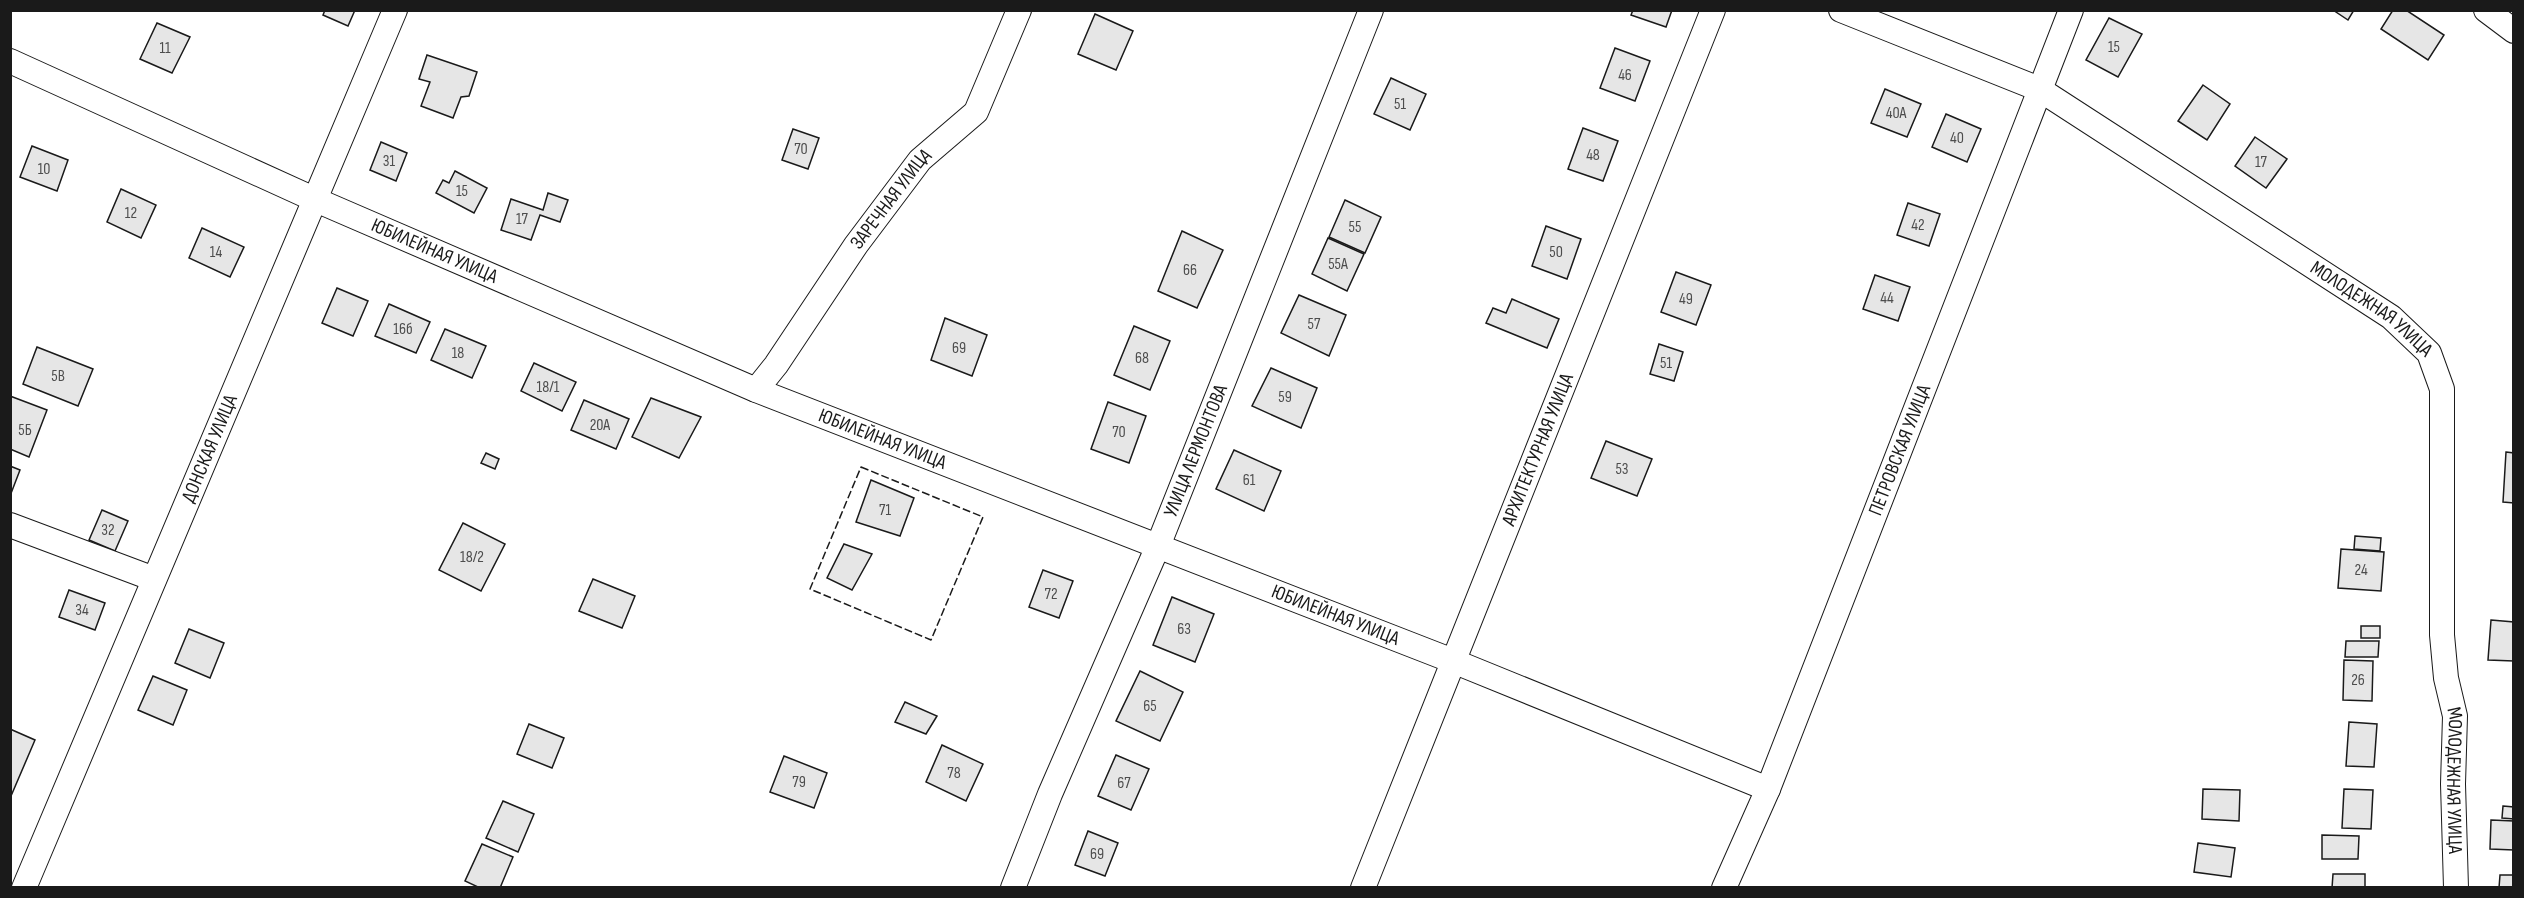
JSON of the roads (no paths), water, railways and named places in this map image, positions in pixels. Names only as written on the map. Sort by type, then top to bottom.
[{"type":"street","name":"ДОНСКАЯ УЛИЦА","points":[[24,888],[395,10]]},
{"type":"street","name":"ЗАРЕЧНАЯ УЛИЦА","points":[[756,390],[776,365],[856,245],[920,160],[976,112],[1019,10]]},
{"type":"street","name":"УЛИЦА ЛЕРМОНТОВА","points":[[1013,888],[1050,794],[1158,546],[1371,10]]},
{"type":"street","name":"АРХИТЕКТУРНАЯ УЛИЦА","points":[[1363,888],[1713,10]]},
{"type":"street","name":"МОЛОДЕЖНАЯ УЛИЦА","points":[[1841,10],[2039,89],[2391,318],[2429,353],[2442,389],[2442,635],[2446,678],[2455,716],[2453,784],[2456,888]]},
{"type":"street","name":"ПЕТРОВСКАЯ УЛИЦА","points":[[1724,888],[1768,789],[2071,10]]},
{"type":"street","points":[[2486,10],[2514,31]]},
{"type":"street","name":"ЮБИЛЕЙНАЯ УЛИЦА","points":[[10,61],[316,200],[756,390],[1453,661],[1768,789]]},
{"type":"street","points":[[10,525],[154,579]]}]
